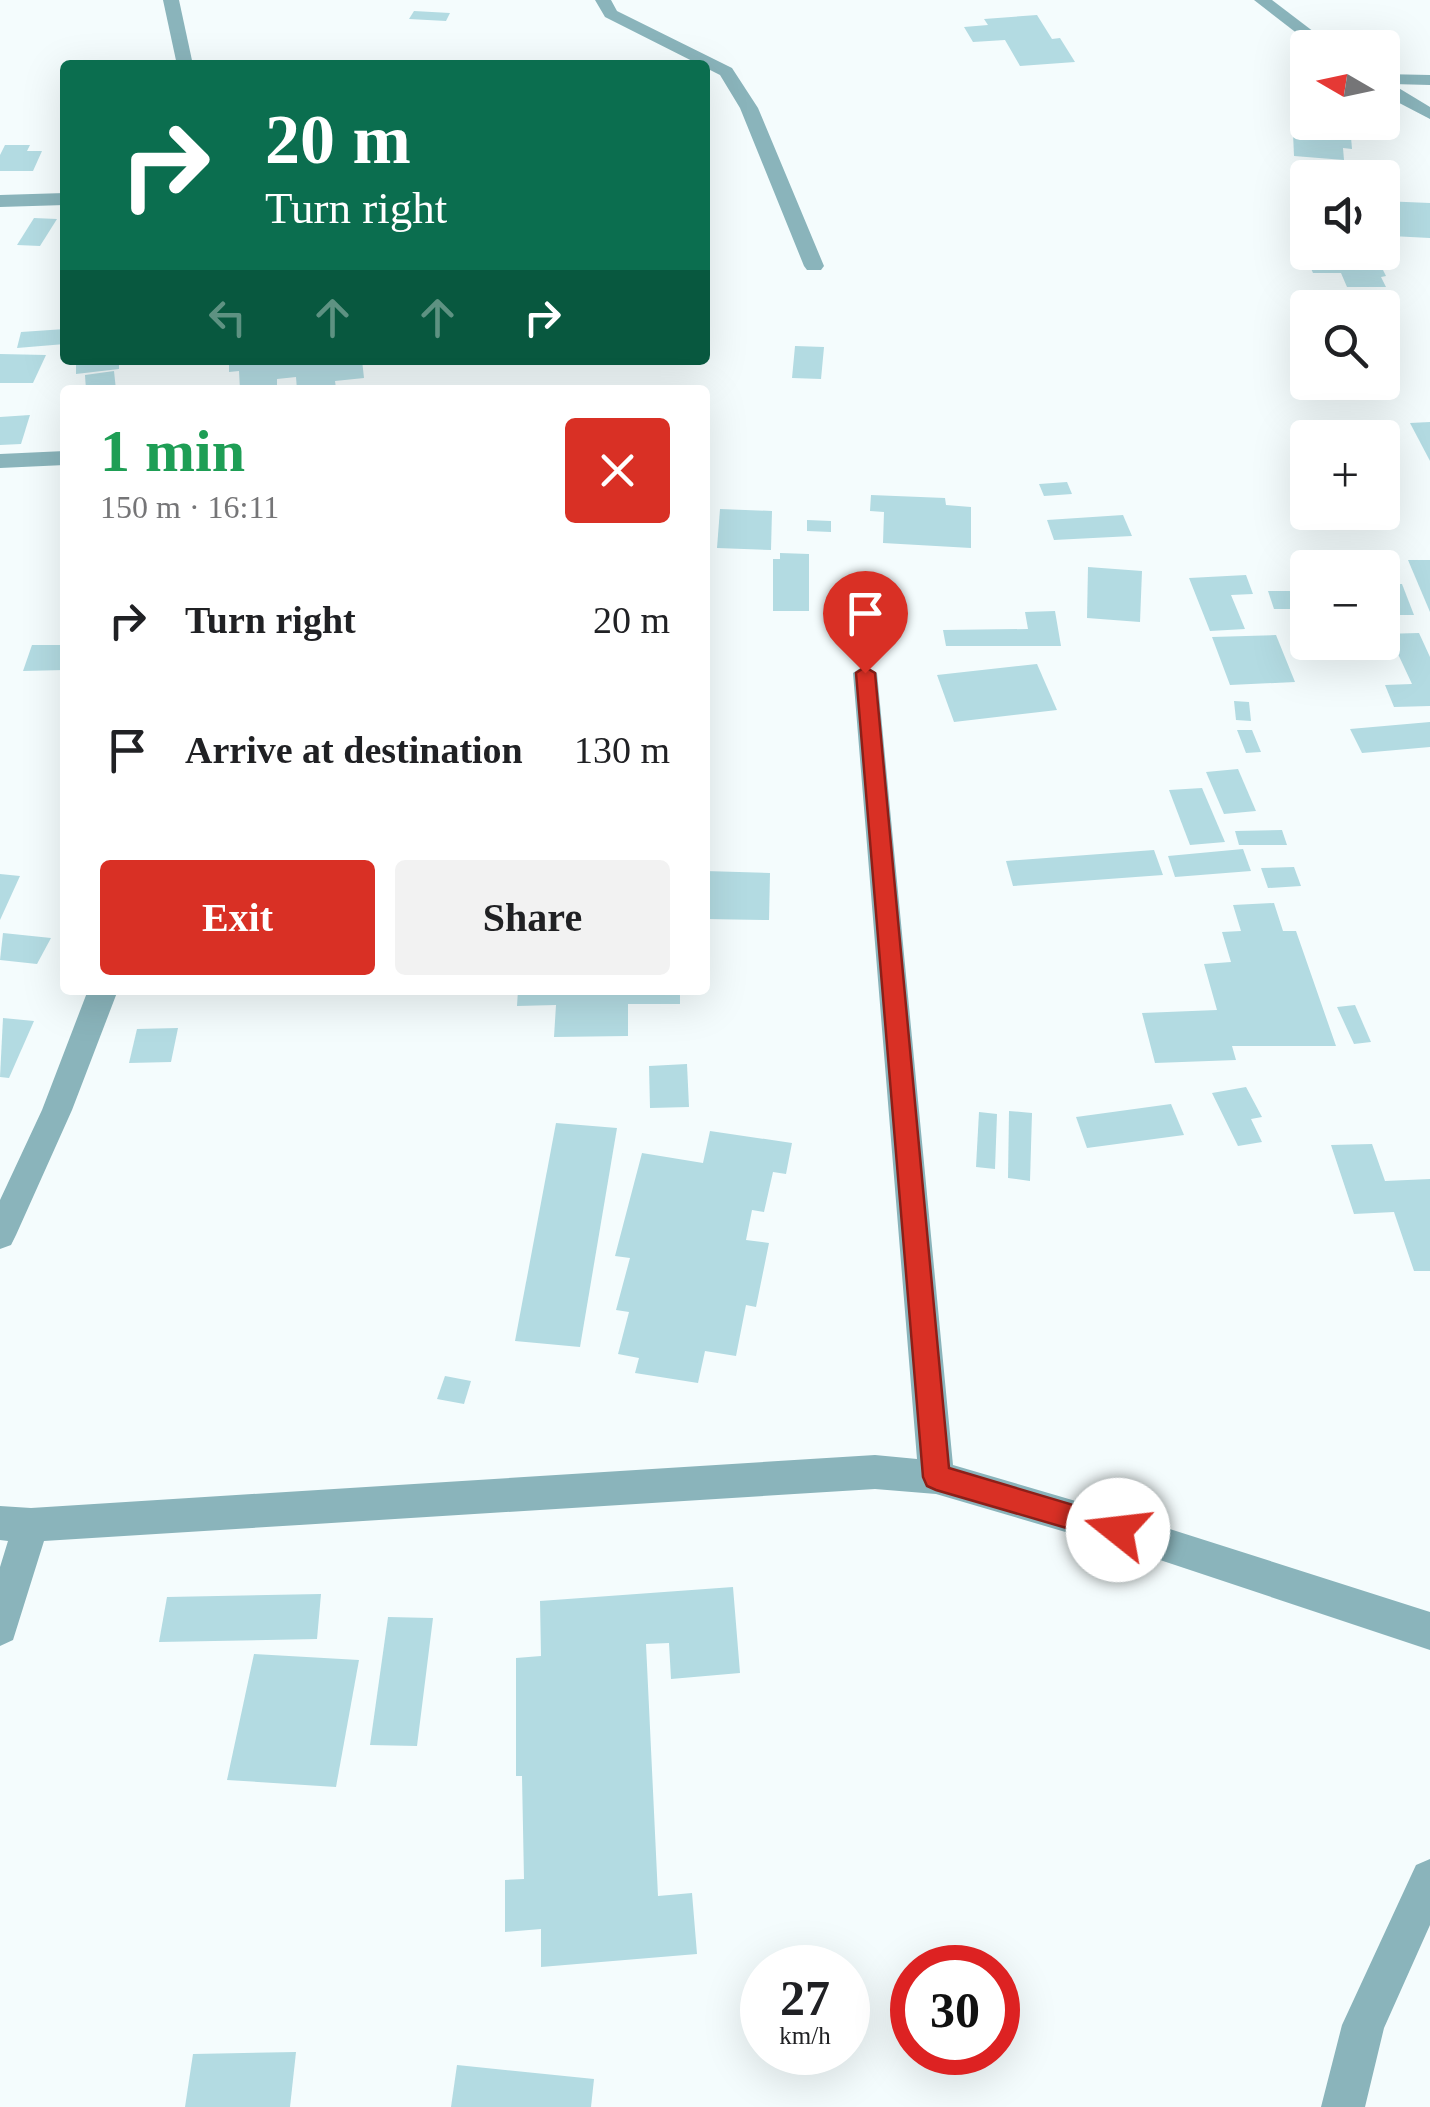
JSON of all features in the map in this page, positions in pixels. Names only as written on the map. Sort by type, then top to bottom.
[{"type":"street","points":[[171,0],[185,60]]},
{"type":"street","points":[[603,0],[611,14],[702,60]]},
{"type":"street","points":[[1262,0],[1303,30]]},
{"type":"street","points":[[710,64],[726,72],[749,108],[814,266]]},
{"type":"street","points":[[1400,81],[1430,80]]},
{"type":"street","points":[[1400,94],[1430,114]]},
{"type":"street","points":[[0,201],[60,198]]},
{"type":"street","points":[[0,461],[60,458]]},
{"type":"street","points":[[865,673],[936,1477]]},
{"type":"street","points":[[0,1235],[57,1110],[100,995]]},
{"type":"street","points":[[0,1628],[16,1524],[856,1473],[936,1477],[1154,1540],[1430,1631]]},
{"type":"street","points":[[1343,2107],[1363,2025],[1430,1878]]},
{"type":"building","points":[[414,11],[450,13],[446,21],[409,19]]},
{"type":"building","points":[[1037,15],[1052,39],[1060,38],[1075,62],[1020,66],[1005,40],[973,42],[964,27],[988,25],[984,19]]},
{"type":"building","points":[[1293,140],[1351,140],[1352,149],[1343,148],[1344,160],[1294,156]]},
{"type":"building","points":[[5,145],[30,145],[27,151],[42,151],[33,171],[0,171],[0,155]]},
{"type":"building","points":[[1400,202],[1430,203],[1430,238],[1400,236]]},
{"type":"building","points":[[34,218],[57,219],[40,246],[17,245]]},
{"type":"building","points":[[1312,270],[1383,270],[1386,276],[1381,277],[1386,287],[1347,287],[1341,273]]},
{"type":"building","points":[[60,329],[60,344],[17,348],[21,332]]},
{"type":"building","points":[[795,346],[824,347],[821,379],[792,378]]},
{"type":"building","points":[[0,354],[46,355],[33,383],[0,383]]},
{"type":"building","points":[[76,365],[119,365],[119,369],[76,374]]},
{"type":"building","points":[[229,365],[363,365],[364,378],[335,381],[336,385],[297,385],[296,377],[277,379],[277,385],[240,385],[239,371],[229,372]]},
{"type":"building","points":[[114,371],[115,385],[86,385],[85,375]]},
{"type":"building","points":[[30,415],[21,444],[0,445],[0,417]]},
{"type":"building","points":[[1430,422],[1430,461],[1410,423]]},
{"type":"building","points":[[1067,482],[1072,494],[1044,496],[1039,484]]},
{"type":"building","points":[[871,495],[945,498],[946,505],[971,507],[971,548],[883,543],[884,512],[870,511]]},
{"type":"building","points":[[720,509],[772,511],[771,550],[717,548]]},
{"type":"building","points":[[1123,515],[1132,536],[1054,540],[1047,520]]},
{"type":"building","points":[[807,520],[831,521],[831,532],[807,531]]},
{"type":"building","points":[[780,553],[809,554],[809,611],[773,611],[773,559],[780,559]]},
{"type":"building","points":[[1408,560],[1430,560],[1430,612]]},
{"type":"building","points":[[1088,567],[1142,571],[1140,622],[1087,618]]},
{"type":"building","points":[[1246,575],[1253,594],[1231,595],[1245,629],[1210,631],[1189,578]]},
{"type":"building","points":[[1400,584],[1402,584],[1414,615],[1400,615]]},
{"type":"building","points":[[1268,591],[1290,591],[1290,609],[1274,609]]},
{"type":"building","points":[[1055,611],[1061,646],[946,646],[943,630],[1028,629],[1025,612]]},
{"type":"building","points":[[1419,633],[1430,657],[1430,706],[1394,707],[1385,685],[1412,684],[1400,658],[1400,634]]},
{"type":"building","points":[[1276,635],[1295,682],[1230,685],[1212,637]]},
{"type":"building","points":[[32,645],[60,645],[60,670],[23,671]]},
{"type":"building","points":[[1037,664],[1057,710],[954,722],[937,675]]},
{"type":"building","points":[[1234,701],[1249,702],[1251,721],[1236,720]]},
{"type":"building","points":[[1430,722],[1430,747],[1362,753],[1350,729]]},
{"type":"building","points":[[1237,730],[1252,730],[1261,752],[1246,753]]},
{"type":"building","points":[[1238,769],[1256,811],[1224,814],[1206,772]]},
{"type":"building","points":[[1202,788],[1225,842],[1190,845],[1169,790]]},
{"type":"building","points":[[1282,830],[1287,845],[1239,845],[1235,831]]},
{"type":"building","points":[[1243,849],[1251,871],[1175,877],[1168,856]]},
{"type":"building","points":[[1154,850],[1163,875],[1013,886],[1006,861]]},
{"type":"building","points":[[1294,867],[1301,886],[1268,888],[1261,868]]},
{"type":"building","points":[[710,871],[770,873],[769,920],[710,919]]},
{"type":"building","points":[[0,874],[20,876],[0,920]]},
{"type":"building","points":[[1274,903],[1283,931],[1296,931],[1336,1046],[1232,1046],[1236,1060],[1155,1063],[1142,1013],[1217,1010],[1204,964],[1231,962],[1222,932],[1241,931],[1233,905]]},
{"type":"building","points":[[3,933],[51,938],[37,964],[0,960]]},
{"type":"building","points":[[518,995],[680,995],[680,1004],[628,1004],[628,1036],[554,1037],[556,1005],[517,1006]]},
{"type":"building","points":[[1355,1005],[1371,1042],[1354,1044],[1337,1007]]},
{"type":"building","points":[[3,1018],[34,1021],[9,1078],[0,1077]]},
{"type":"building","points":[[178,1028],[171,1062],[129,1063],[137,1029]]},
{"type":"building","points":[[687,1064],[689,1107],[650,1108],[649,1066]]},
{"type":"building","points":[[1246,1087],[1262,1117],[1251,1119],[1262,1142],[1238,1146],[1212,1093]]},
{"type":"building","points":[[1171,1104],[1184,1135],[1087,1148],[1076,1117]]},
{"type":"building","points":[[1009,1111],[1032,1113],[1030,1181],[1008,1178]]},
{"type":"building","points":[[979,1112],[997,1114],[995,1169],[976,1167]]},
{"type":"building","points":[[556,1123],[617,1128],[580,1347],[515,1341]]},
{"type":"building","points":[[710,1131],[792,1143],[786,1174],[773,1172],[764,1212],[752,1210],[746,1240],[769,1243],[756,1307],[746,1305],[736,1356],[705,1351],[698,1383],[635,1373],[639,1358],[618,1354],[629,1312],[616,1310],[630,1258],[615,1256],[642,1153],[703,1163]]},
{"type":"building","points":[[1372,1144],[1385,1181],[1430,1179],[1430,1271],[1414,1271],[1394,1212],[1354,1214],[1331,1145]]},
{"type":"building","points":[[445,1376],[471,1381],[464,1404],[437,1399]]},
{"type":"building","points":[[733,1587],[740,1673],[671,1679],[669,1643],[646,1644],[658,1896],[692,1893],[697,1954],[541,1967],[541,1929],[505,1932],[505,1880],[524,1879],[522,1776],[516,1776],[516,1658],[541,1656],[540,1601]]},
{"type":"building","points":[[321,1594],[317,1639],[159,1642],[167,1597]]},
{"type":"building","points":[[388,1617],[433,1618],[417,1746],[370,1745]]},
{"type":"building","points":[[254,1654],[359,1660],[336,1787],[227,1780]]},
{"type":"building","points":[[296,2052],[290,2107],[185,2107],[193,2054]]},
{"type":"building","points":[[457,2065],[594,2079],[591,2107],[451,2107]]},
{"type":"route","points":[[865,673],[936,1477],[1118,1530]]}]
